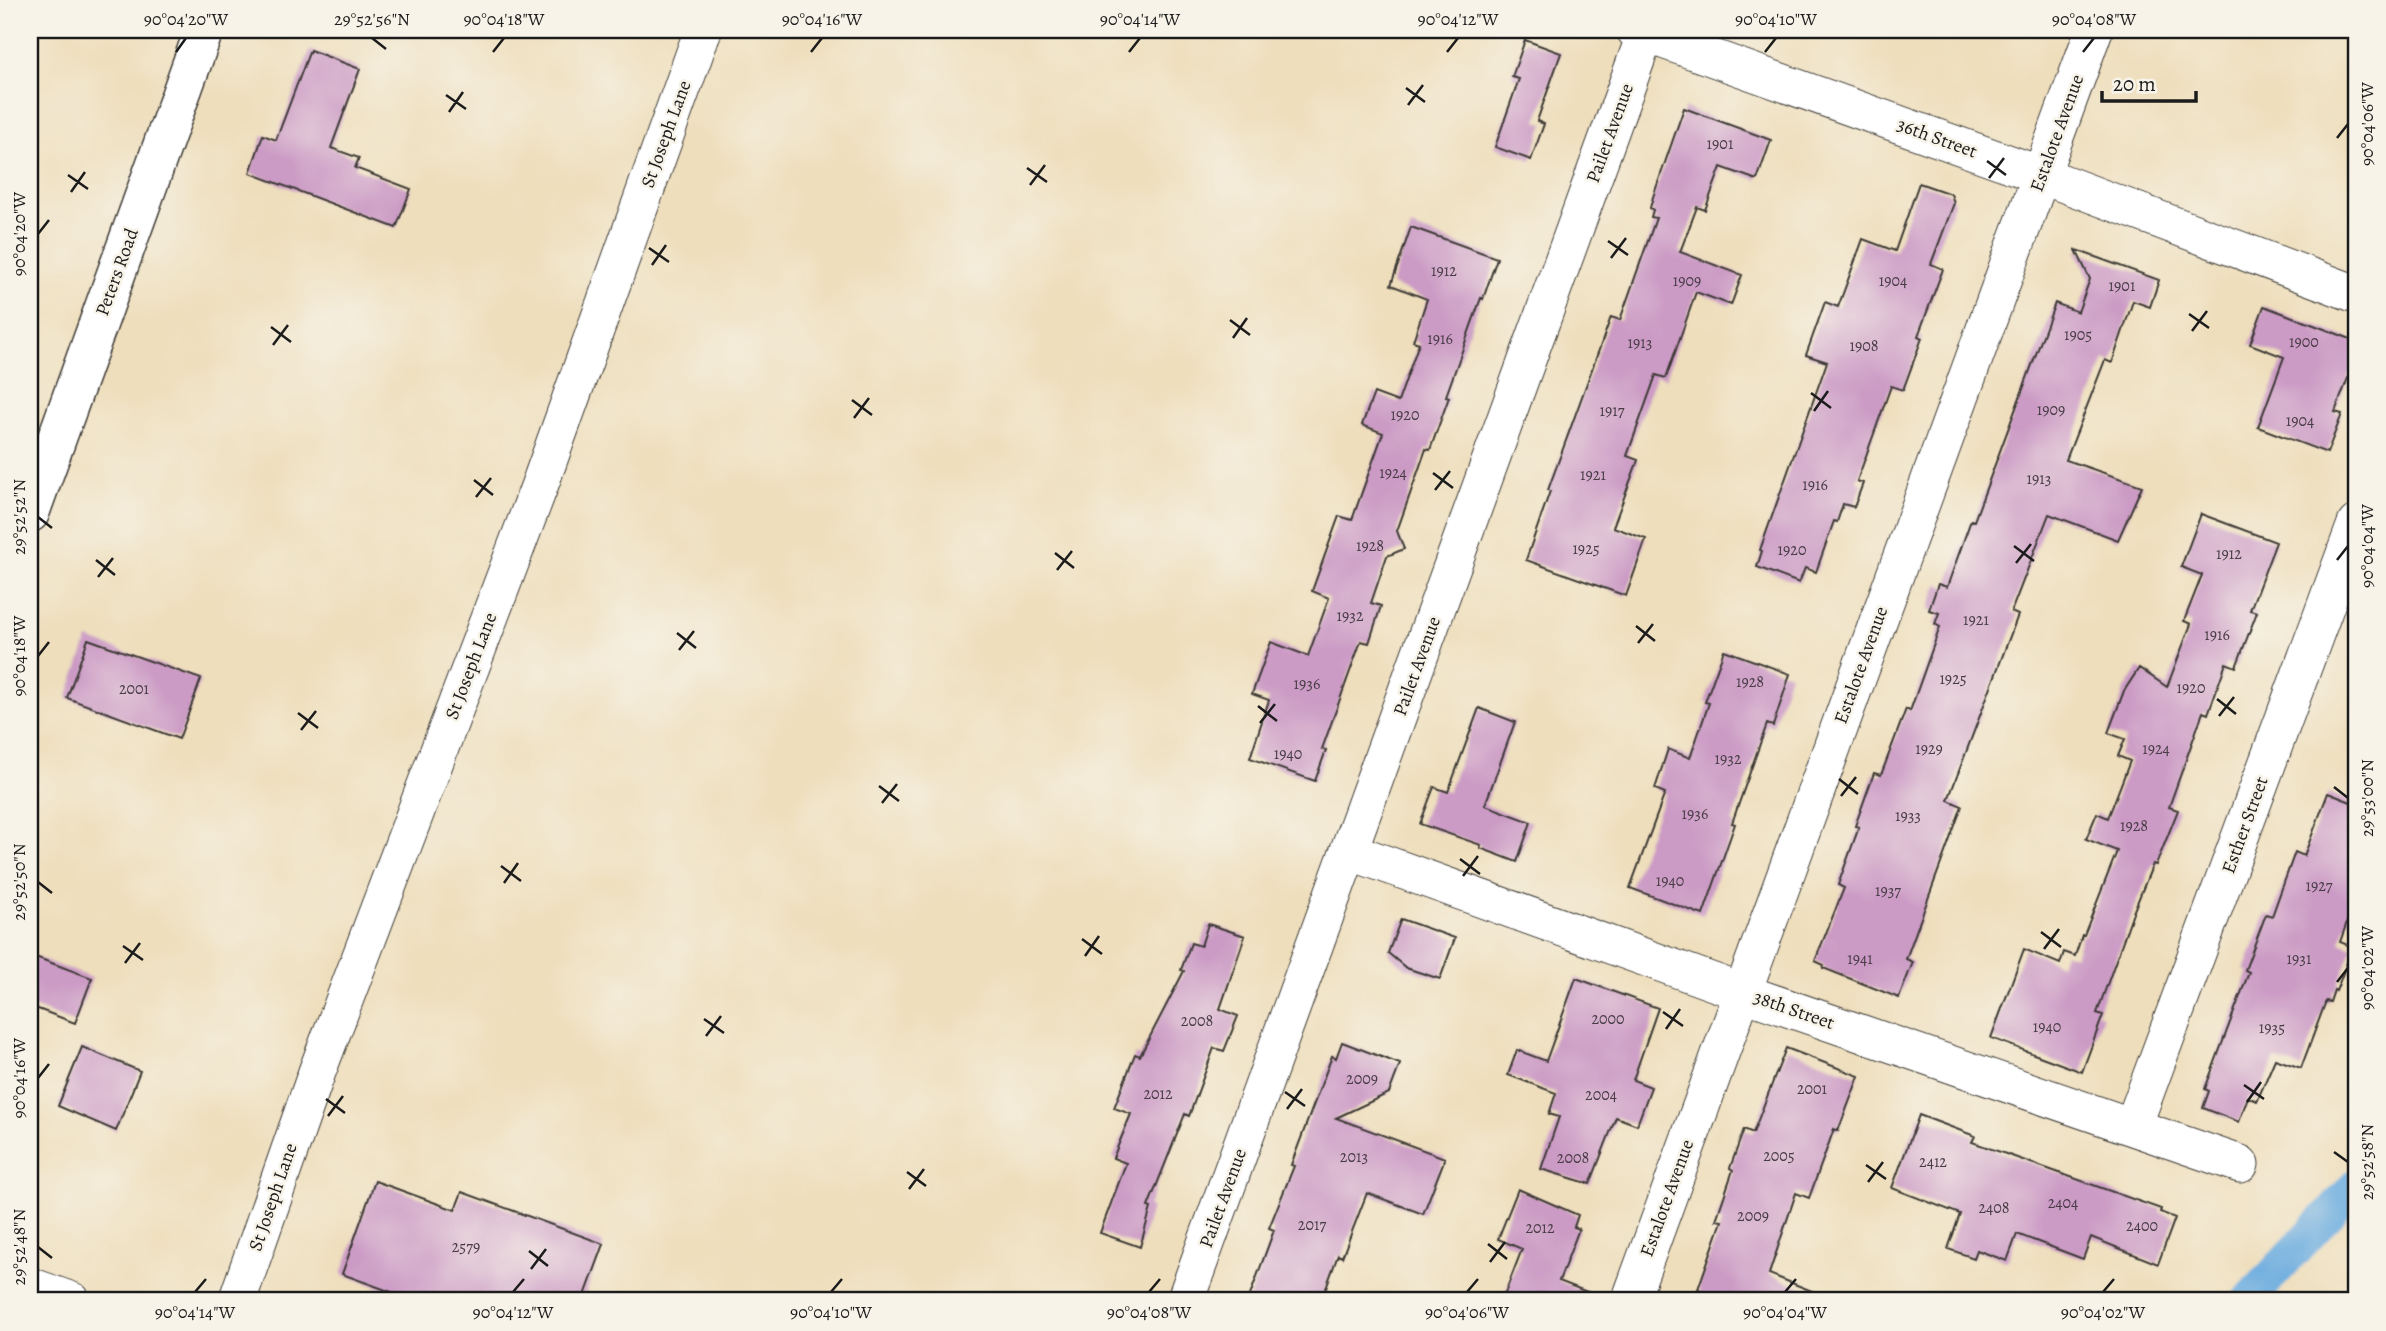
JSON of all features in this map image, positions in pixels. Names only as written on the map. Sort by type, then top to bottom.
[{"type":"main road","name":"Peters Road","points":[[30,513],[205,30]]},
{"type":"street","name":"St Joseph Lane","points":[[236,1301],[317,1072],[539,487],[703,30]]},
{"type":"street","name":"Estalote Avenue","points":[[1630,1301],[2094,30]]},
{"type":"street","name":"36th Street","points":[[1643,31],[2041,175],[2356,294]]},
{"type":"street","name":"Pailet Avenue","points":[[1185,1301],[1643,31]]},
{"type":"street","name":"Esther Street","points":[[2133,1126],[2356,524]]},
{"type":"street","name":"38th Street","points":[[1349,851],[1741,992],[2240,1164]]},
{"type":"street","points":[[30,1286],[72,1301]]},
{"type":"building","points":[[1525,40],[1561,53],[1537,121],[1544,124],[1531,160],[1495,147],[1519,79],[1512,77]]},
{"type":"building","points":[[310,50],[360,69],[331,148],[359,158],[355,168],[411,189],[396,228],[250,173],[263,135],[276,140]]},
{"type":"building","points":[[1684,108],[1771,140],[1757,180],[1721,167],[1705,210],[1697,207],[1680,252],[1742,275],[1731,305],[1696,292],[1666,378],[1656,375],[1627,456],[1638,460],[1613,527],[1646,539],[1626,596],[1526,560],[1550,491],[1548,490],[1611,317],[1620,320],[1656,218],[1651,217],[1653,210],[1650,208]]},
{"type":"building","points":[[1919,183],[1951,194],[1954,203],[1931,264],[1943,269],[1918,336],[1922,338],[1903,390],[1891,386],[1857,481],[1863,483],[1854,507],[1843,504],[1816,572],[1805,568],[1799,583],[1757,567],[1762,551],[1760,550],[1827,362],[1806,355],[1825,302],[1838,307],[1863,239],[1895,251]]},
{"type":"building","points":[[1411,227],[1497,258],[1446,396],[1449,397],[1430,450],[1426,449],[1397,531],[1404,549],[1387,556],[1371,603],[1381,606],[1369,643],[1361,641],[1322,749],[1326,750],[1315,781],[1250,758],[1269,700],[1252,694],[1271,642],[1308,656],[1329,598],[1312,591],[1339,516],[1352,520],[1383,433],[1362,425],[1374,393],[1398,402],[1419,343],[1413,341],[1427,299],[1391,285]]},
{"type":"building","points":[[2076,250],[2159,280],[2150,307],[2133,301],[2112,363],[2105,360],[2066,460],[2142,486],[2118,540],[2049,514],[2011,612],[2018,615],[1948,800],[1962,806],[1906,959],[1913,962],[1899,998],[1823,968],[1824,965],[1815,961],[1844,888],[1838,885],[1859,827],[1855,826],[1874,773],[1881,775],[1906,709],[1910,711],[1940,627],[1935,624],[1939,613],[1929,610],[1938,584],[1947,587],[2055,303],[2078,312],[2090,279]]},
{"type":"building","points":[[2264,306],[2356,341],[2356,357],[2335,412],[2342,414],[2327,453],[2258,427],[2284,357],[2250,344]]},
{"type":"building","points":[[2201,514],[2276,542],[2250,610],[2257,612],[2236,667],[2226,663],[2208,714],[2203,712],[2169,807],[2178,810],[2132,915],[2097,1013],[2103,1015],[2082,1072],[1991,1038],[2024,949],[2060,964],[2064,952],[2075,956],[2084,935],[2117,851],[2086,839],[2097,813],[2108,818],[2130,761],[2118,756],[2125,739],[2108,733],[2124,691],[2139,668],[2167,687],[2191,624],[2184,621],[2202,575],[2181,567]]},
{"type":"building","points":[[88,639],[201,679],[179,739],[67,698]]},
{"type":"building","points":[[1724,650],[1790,674],[1773,726],[1767,724],[1703,915],[1630,888],[1665,793],[1655,789],[1668,749],[1690,758],[1709,703],[1705,702]]},
{"type":"building","points":[[1479,708],[1515,722],[1485,805],[1531,822],[1517,862],[1480,848],[1481,845],[1420,824],[1434,787],[1448,792]]},
{"type":"building","points":[[2328,793],[2356,804],[2356,897],[2340,942],[2353,947],[2336,991],[2334,990],[2330,1002],[2326,1001],[2301,1068],[2275,1059],[2257,1101],[2248,1097],[2239,1122],[2203,1108],[2209,1091],[2205,1089],[2249,972],[2245,970],[2266,914],[2272,916],[2295,852],[2304,856]]},
{"type":"building","points":[[1401,919],[1455,938],[1440,979],[1406,968],[1388,953]]},
{"type":"building","points":[[1208,924],[1245,936],[1220,1009],[1238,1016],[1224,1051],[1214,1048],[1189,1116],[1185,1114],[1148,1207],[1151,1208],[1140,1247],[1100,1233],[1126,1163],[1113,1158],[1131,1114],[1114,1108],[1135,1054],[1140,1056],[1184,971],[1181,970],[1191,943],[1201,946]]},
{"type":"building","points":[[30,955],[92,978],[75,1023],[30,1006]]},
{"type":"building","points":[[1576,978],[1658,1008],[1633,1080],[1651,1087],[1637,1125],[1616,1117],[1590,1184],[1541,1169],[1559,1117],[1549,1114],[1556,1093],[1508,1075],[1517,1050],[1546,1061]]},
{"type":"building","points":[[1342,1042],[1400,1064],[1389,1093],[1336,1118],[1445,1158],[1423,1214],[1367,1193],[1342,1257],[1338,1255],[1321,1301],[1248,1301],[1274,1230],[1269,1228],[1294,1166],[1291,1165],[1332,1056],[1336,1058]]},
{"type":"building","points":[[82,1047],[140,1071],[116,1131],[58,1106]]},
{"type":"building","points":[[1786,1048],[1859,1076],[1838,1131],[1834,1129],[1809,1198],[1796,1193],[1769,1274],[1832,1301],[1696,1301],[1722,1221],[1716,1220],[1733,1170],[1730,1168],[1744,1129],[1753,1133]]},
{"type":"building","points":[[1919,1115],[1975,1136],[1972,1142],[2161,1209],[2160,1212],[2175,1218],[2158,1264],[2091,1237],[2083,1259],[2017,1234],[2007,1261],[1977,1250],[1974,1258],[1948,1249],[1960,1214],[1892,1188]]},
{"type":"building","points":[[375,1181],[455,1210],[462,1192],[604,1244],[583,1301],[416,1301],[342,1274]]},
{"type":"building","points":[[1518,1189],[1578,1215],[1574,1227],[1579,1229],[1559,1281],[1605,1301],[1502,1301],[1522,1249],[1498,1239]]},
{"type":"waterway","points":[[2248,1301],[2356,1185]]}]
